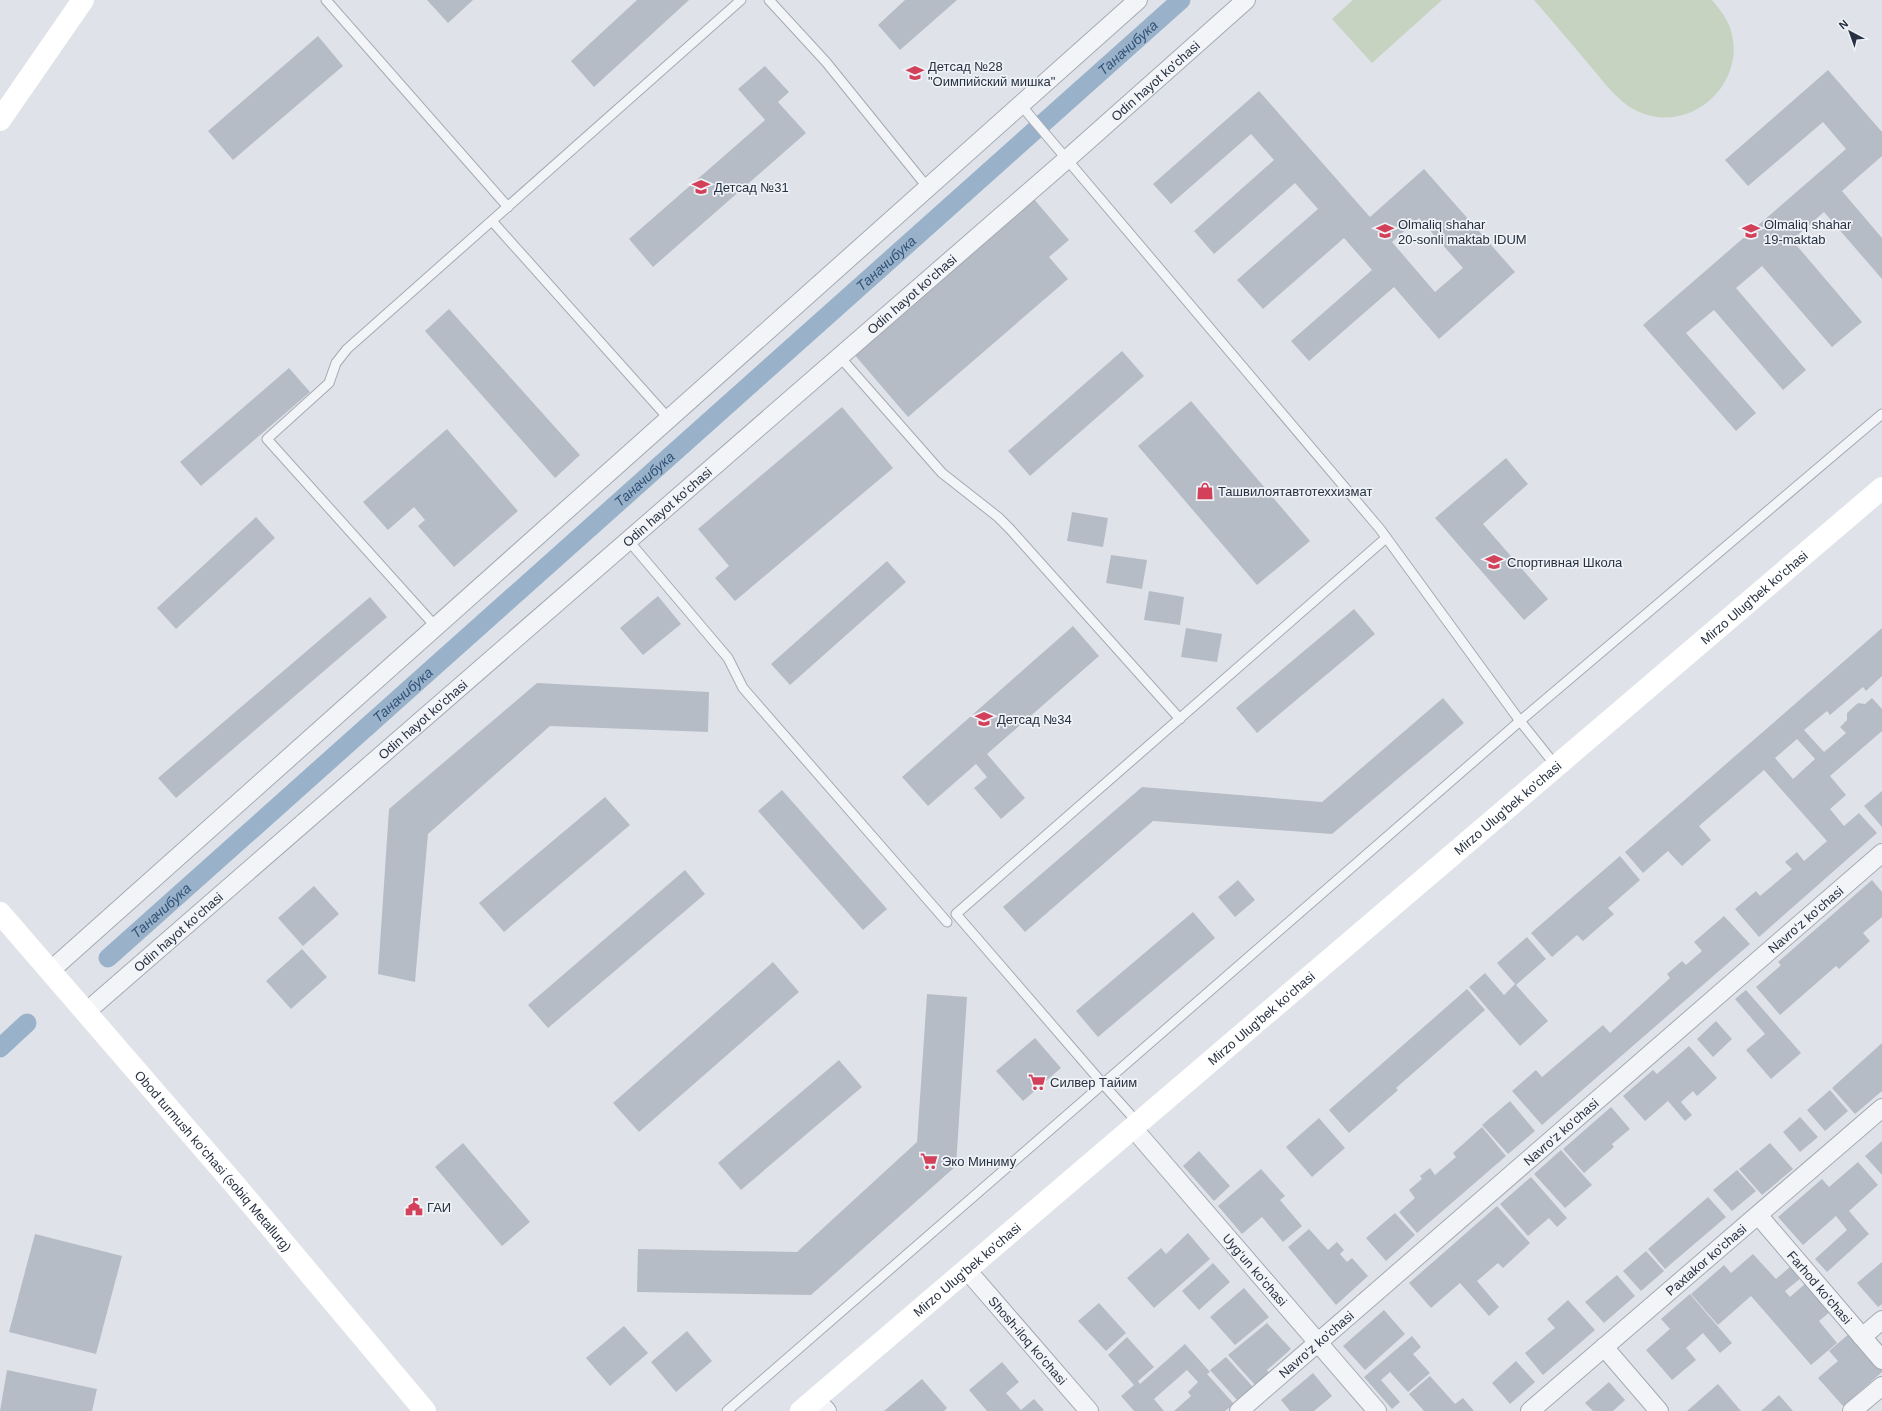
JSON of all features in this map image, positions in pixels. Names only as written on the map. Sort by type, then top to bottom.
[{"type":"main road","points":[[0,120],[83,0]]},
{"type":"main road","name":"Mirzo Ulug'bek ko'chasi","points":[[1136,1125],[1882,488]]},
{"type":"main road","name":"Obod turmush ko'chasi (sobiq Metallurg)","points":[[0,913],[236,1186],[425,1411]]},
{"type":"main road","name":"Mirzo Ulug‘bek ko'chasi","points":[[815,1407],[967,1270],[1136,1125]]},
{"type":"street","points":[[50,971],[928,188],[1023,108],[1138,0]]},
{"type":"street","name":"Odin hayot ko'chasi","points":[[86,1012],[1066,160],[1246,0]]},
{"type":"street","name":"Navro‘z ko'chasi","points":[[1239,1411],[1882,853]]},
{"type":"street","name":"Paxtakor ko'chasi","points":[[1530,1411],[1882,1108]]},
{"type":"street","name":"Uyg‘un ko'chasi","points":[[1136,1125],[1377,1411]]},
{"type":"street","name":"Farhod ko'chasi","points":[[1758,1215],[1882,1360]]},
{"type":"street","name":"Shosh-iloq ko'chasi","points":[[967,1270],[1089,1411]]},
{"type":"street","points":[[1862,1337],[1882,1320]]},
{"type":"street","points":[[1604,1347],[1659,1411]]},
{"type":"street","points":[[1852,1411],[1882,1386]]},
{"type":"lane","points":[[326,0],[508,207]]},
{"type":"lane","points":[[436,627],[267,439],[328,383],[336,363],[347,349],[741,0]]},
{"type":"lane","points":[[769,0],[826,62],[928,188]]},
{"type":"lane","points":[[1023,108],[1386,538],[1520,721],[1556,766]]},
{"type":"lane","points":[[492,221],[669,419]]},
{"type":"lane","points":[[839,356],[942,473],[1006,525],[1180,719]]},
{"type":"lane","points":[[727,1411],[1520,721],[1882,414]]},
{"type":"lane","points":[[1136,1125],[1103,1084],[956,914],[1386,538]]},
{"type":"lane","points":[[628,540],[728,658],[743,688],[947,922]]},
{"type":"green space","points":[[1353,0],[1442,0],[1372,63],[1332,19]]},
{"type":"green space","points":[[1534,0],[1712,0],[1726,18],[1729,25],[1734,46],[1732,66],[1724,84],[1712,99],[1696,110],[1677,116],[1657,117],[1637,111],[1630,107],[1612,91]]},
{"type":"building","points":[[427,0],[473,0],[448,23]]},
{"type":"building","points":[[637,0],[689,0],[594,87],[571,61]]},
{"type":"building","points":[[905,0],[957,0],[900,50],[878,25]]},
{"type":"building","points":[[318,36],[343,66],[233,160],[208,131]]},
{"type":"building","points":[[765,66],[789,92],[778,102],[806,133],[653,267],[629,239],[765,120],[738,89]]},
{"type":"building","points":[[1828,70],[1882,132],[1882,156],[1842,191],[1882,238],[1882,279],[1824,212],[1792,240],[1862,322],[1832,347],[1762,266],[1736,288],[1806,370],[1783,390],[1714,310],[1686,333],[1756,413],[1736,431],[1643,325],[1846,149],[1823,122],[1748,186],[1725,160]]},
{"type":"building","points":[[1259,91],[1370,217],[1424,169],[1515,272],[1439,339],[1394,287],[1309,361],[1291,341],[1372,270],[1344,238],[1263,309],[1237,280],[1318,209],[1295,183],[1214,254],[1194,231],[1274,160],[1251,134],[1171,204],[1153,184]],"holes":[[[1419,218],[1463,268],[1435,292],[1392,242]]]},
{"type":"building","points":[[1033,198],[1069,240],[1049,257],[1068,279],[908,417],[853,353]]},
{"type":"building","points":[[449,309],[580,455],[555,478],[425,331]]},
{"type":"building","points":[[1122,351],[1144,376],[1030,476],[1008,451]]},
{"type":"building","points":[[289,368],[310,392],[201,486],[180,462]]},
{"type":"building","points":[[1191,401],[1310,541],[1257,585],[1138,446]]},
{"type":"building","points":[[842,407],[893,468],[735,601],[715,578],[729,566],[698,529]]},
{"type":"building","points":[[447,429],[518,511],[454,567],[418,526],[425,520],[414,507],[388,530],[363,502]]},
{"type":"building","name":"Спортивная Школа","points":[[1506,458],[1528,484],[1483,524],[1548,599],[1524,620],[1435,518]]},
{"type":"building","points":[[1072,512],[1108,518],[1103,547],[1067,541]]},
{"type":"building","points":[[256,517],[275,538],[176,629],[157,608]]},
{"type":"building","points":[[1111,555],[1147,560],[1142,589],[1106,583]]},
{"type":"building","points":[[887,561],[906,582],[790,685],[771,664]]},
{"type":"building","points":[[1149,591],[1184,597],[1180,625],[1144,620]]},
{"type":"building","points":[[658,596],[681,624],[643,655],[620,628]]},
{"type":"building","points":[[370,597],[387,617],[176,798],[158,778]]},
{"type":"building","points":[[1354,609],[1375,634],[1257,733],[1236,708]]},
{"type":"building","points":[[1073,626],[1099,656],[987,754],[1025,798],[1001,819],[974,788],[987,777],[976,764],[928,806],[902,777]]},
{"type":"building","points":[[1186,628],[1222,634],[1217,662],[1181,657]]},
{"type":"building","points":[[1882,628],[1882,676],[1866,691],[1863,687],[1830,715],[1827,711],[1804,730],[1824,752],[1846,733],[1840,727],[1847,720],[1847,713],[1858,703],[1865,704],[1872,698],[1882,709],[1882,731],[1830,776],[1846,795],[1830,809],[1844,826],[1859,813],[1877,833],[1759,937],[1735,909],[1756,891],[1760,896],[1792,869],[1785,862],[1797,852],[1804,861],[1827,841],[1764,770],[1699,826],[1711,840],[1682,866],[1668,851],[1643,873],[1625,852]],"holes":[[[1797,739],[1815,759],[1793,779],[1775,758]]]},
{"type":"building","points":[[537,683],[709,692],[708,732],[550,726],[428,834],[415,982],[378,974],[389,809]]},
{"type":"building","points":[[1443,698],[1464,723],[1332,834],[1153,821],[1025,932],[1003,907],[1142,787],[1322,802]]},
{"type":"building","points":[[782,790],[887,909],[863,930],[758,811]]},
{"type":"building","points":[[1882,791],[1882,827],[1864,806]]},
{"type":"building","points":[[605,797],[630,825],[504,932],[479,903]]},
{"type":"building","points":[[1620,856],[1640,880],[1608,908],[1614,914],[1583,941],[1577,935],[1552,957],[1531,933]]},
{"type":"building","points":[[685,870],[705,894],[548,1028],[528,1005]]},
{"type":"building","points":[[1238,880],[1255,900],[1235,917],[1218,897]]},
{"type":"building","points":[[1872,880],[1882,892],[1882,917],[1863,933],[1870,941],[1839,969],[1836,966],[1780,1015],[1756,987],[1781,965],[1778,962]]},
{"type":"building","points":[[314,886],[339,914],[303,946],[278,918]]},
{"type":"building","points":[[1193,912],[1215,938],[1098,1037],[1076,1011]]},
{"type":"building","points":[[1724,916],[1750,944],[1542,1125],[1512,1091],[1536,1070],[1542,1077],[1603,1025],[1610,1033],[1670,978],[1667,974],[1682,961],[1686,965],[1702,951],[1694,942]]},
{"type":"building","points":[[1527,937],[1546,959],[1516,985],[1548,1021],[1520,1046],[1469,987],[1485,973],[1504,995],[1515,984],[1497,963]]},
{"type":"building","points":[[302,949],[327,977],[291,1009],[266,981]]},
{"type":"building","points":[[773,962],[799,992],[639,1132],[613,1103]]},
{"type":"building","points":[[1467,989],[1485,1010],[1396,1088],[1398,1090],[1349,1133],[1329,1110]]},
{"type":"building","points":[[1746,990],[1801,1053],[1771,1079],[1746,1050],[1765,1034],[1735,999]]},
{"type":"building","points":[[927,994],[967,997],[956,1166],[811,1295],[637,1292],[638,1249],[797,1252],[917,1142]]},
{"type":"building","points":[[1716,1021],[1732,1039],[1713,1057],[1697,1039]]},
{"type":"building","points":[[1035,1038],[1061,1068],[1023,1101],[996,1071]]},
{"type":"building","points":[[1882,1043],[1882,1091],[1855,1114],[1832,1088]]},
{"type":"building","points":[[1689,1046],[1717,1078],[1697,1096],[1693,1091],[1681,1102],[1692,1115],[1685,1121],[1668,1101],[1645,1121],[1623,1096],[1653,1070],[1657,1074]]},
{"type":"building","points":[[839,1060],[862,1087],[741,1190],[718,1163]]},
{"type":"building","points":[[1830,1090],[1848,1111],[1825,1131],[1807,1110]]},
{"type":"building","points":[[1510,1101],[1535,1131],[1508,1154],[1482,1125]]},
{"type":"building","points":[[1611,1107],[1630,1129],[1612,1144],[1614,1147],[1584,1173],[1563,1149]]},
{"type":"building","points":[[1800,1117],[1818,1137],[1800,1152],[1783,1132]]},
{"type":"building","points":[[1319,1118],[1345,1148],[1312,1177],[1286,1147]]},
{"type":"building","points":[[1482,1127],[1506,1156],[1417,1233],[1399,1212],[1415,1198],[1409,1190],[1422,1179],[1420,1176],[1430,1168],[1435,1175],[1456,1157],[1453,1153]]},
{"type":"building","points":[[1882,1141],[1882,1175],[1865,1156]]},
{"type":"building","points":[[463,1143],[530,1222],[502,1246],[435,1167]]},
{"type":"building","points":[[1770,1143],[1793,1169],[1762,1195],[1739,1169]]},
{"type":"building","points":[[1561,1150],[1592,1185],[1565,1208],[1534,1174]]},
{"type":"building","points":[[1199,1151],[1230,1186],[1214,1201],[1183,1166]]},
{"type":"building","points":[[1858,1162],[1878,1185],[1849,1211],[1869,1234],[1827,1272],[1815,1259],[1847,1230],[1836,1216],[1803,1245],[1778,1217],[1822,1179],[1829,1187]]},
{"type":"building","points":[[1261,1169],[1285,1196],[1280,1200],[1302,1226],[1283,1242],[1262,1217],[1242,1234],[1218,1206]]},
{"type":"building","points":[[1737,1170],[1756,1191],[1732,1211],[1713,1190]]},
{"type":"building","points":[[1531,1177],[1567,1218],[1557,1227],[1549,1218],[1528,1236],[1500,1204]]},
{"type":"building","points":[[1708,1197],[1726,1217],[1665,1269],[1648,1249]]},
{"type":"building","points":[[1497,1206],[1530,1243],[1503,1268],[1498,1263],[1477,1281],[1499,1307],[1489,1316],[1460,1283],[1431,1308],[1409,1283]]},
{"type":"building","points":[[1395,1213],[1415,1235],[1386,1261],[1366,1238]]},
{"type":"building","points":[[1309,1229],[1328,1250],[1337,1242],[1344,1250],[1340,1254],[1347,1262],[1352,1258],[1368,1276],[1336,1305],[1288,1247]]},
{"type":"building","points":[[1188,1233],[1210,1259],[1154,1308],[1127,1278],[1161,1248],[1166,1254]]},
{"type":"building","points":[[35,1234],[122,1256],[96,1354],[9,1332]]},
{"type":"building","points":[[1646,1251],[1664,1271],[1641,1291],[1623,1271]]},
{"type":"building","points":[[1753,1254],[1776,1279],[1791,1266],[1801,1278],[1785,1291],[1790,1297],[1806,1283],[1831,1311],[1819,1321],[1837,1343],[1811,1365],[1751,1296],[1718,1325],[1691,1294],[1724,1265],[1731,1273]]},
{"type":"building","points":[[1882,1262],[1882,1304],[1878,1307],[1857,1283]]},
{"type":"building","points":[[1213,1263],[1230,1282],[1199,1310],[1182,1291]]},
{"type":"building","points":[[1617,1275],[1635,1296],[1604,1323],[1585,1302]]},
{"type":"building","points":[[1244,1288],[1269,1317],[1235,1345],[1210,1317]]},
{"type":"building","points":[[1690,1294],[1732,1343],[1720,1353],[1703,1333],[1686,1348],[1696,1360],[1672,1380],[1646,1350],[1670,1329],[1661,1319]]},
{"type":"building","points":[[1568,1300],[1595,1330],[1543,1375],[1525,1353],[1555,1328],[1547,1319]]},
{"type":"building","points":[[1099,1303],[1126,1333],[1106,1351],[1078,1321]]},
{"type":"building","points":[[1384,1310],[1405,1334],[1365,1370],[1343,1346]]},
{"type":"building","points":[[1267,1323],[1291,1349],[1267,1370],[1269,1373],[1255,1385],[1228,1355]]},
{"type":"building","points":[[624,1326],[648,1353],[610,1386],[586,1358]]},
{"type":"building","points":[[687,1331],[712,1361],[676,1392],[651,1362]]},
{"type":"building","points":[[1850,1333],[1882,1369],[1882,1372],[1843,1406],[1818,1378],[1838,1361],[1829,1351]]},
{"type":"building","points":[[1412,1336],[1421,1347],[1413,1354],[1430,1373],[1408,1392],[1390,1372],[1381,1380],[1400,1402],[1392,1409],[1364,1377]]},
{"type":"building","points":[[1127,1337],[1154,1367],[1138,1381],[1140,1384],[1185,1344],[1210,1372],[1207,1374],[1234,1404],[1225,1411],[1174,1411],[1191,1396],[1188,1392],[1198,1382],[1187,1370],[1154,1399],[1164,1411],[1134,1411],[1121,1396],[1134,1385],[1108,1355]]},
{"type":"building","points":[[1226,1357],[1253,1387],[1237,1400],[1210,1370]]},
{"type":"building","points":[[1516,1361],[1535,1382],[1510,1404],[1492,1383]]},
{"type":"building","points":[[1002,1362],[1019,1382],[1006,1393],[1021,1410],[1034,1399],[1044,1410],[987,1411],[969,1390]]},
{"type":"building","points":[[7,1370],[97,1389],[92,1411],[0,1411]]},
{"type":"building","points":[[1313,1373],[1332,1396],[1314,1411],[1290,1411],[1281,1400]]},
{"type":"building","points":[[1430,1376],[1455,1404],[1463,1398],[1474,1411],[1424,1411],[1409,1394]]},
{"type":"building","points":[[922,1379],[947,1408],[944,1411],[884,1411]]},
{"type":"building","points":[[1609,1382],[1625,1400],[1613,1411],[1593,1411],[1585,1403]]},
{"type":"building","points":[[1718,1384],[1741,1411],[1687,1411]]},
{"type":"building","points":[[1779,1395],[1793,1411],[1761,1411]]},
{"type":"waterway","name":"Таначибука","points":[[108,958],[1181,0]]},
{"type":"waterway","name":"Таначибука","points":[[0,1048],[27,1023]]},
{"type":"place","name":"Детсад №28 \"Оимпийский мишка\"","points":[[915,73]]},
{"type":"place","name":"Детсад №31","points":[[701,187]]},
{"type":"place","name":"Olmaliq shahar 20-sonli maktab IDUM","points":[[1385,231]]},
{"type":"place","name":"Olmaliq shahar 19-maktab","points":[[1751,231]]},
{"type":"place","name":"Ташвилоятавтотеххизмат","points":[[1205,491]]},
{"type":"place","name":"Спортивная Школа","points":[[1494,562]]},
{"type":"place","name":"Детсад №34","points":[[984,719]]},
{"type":"place","name":"Силвер Тайим","points":[[1037,1082]]},
{"type":"place","name":"Эко Миниму","points":[[929,1161]]},
{"type":"place","name":"ГАИ","points":[[414,1207]]}]
